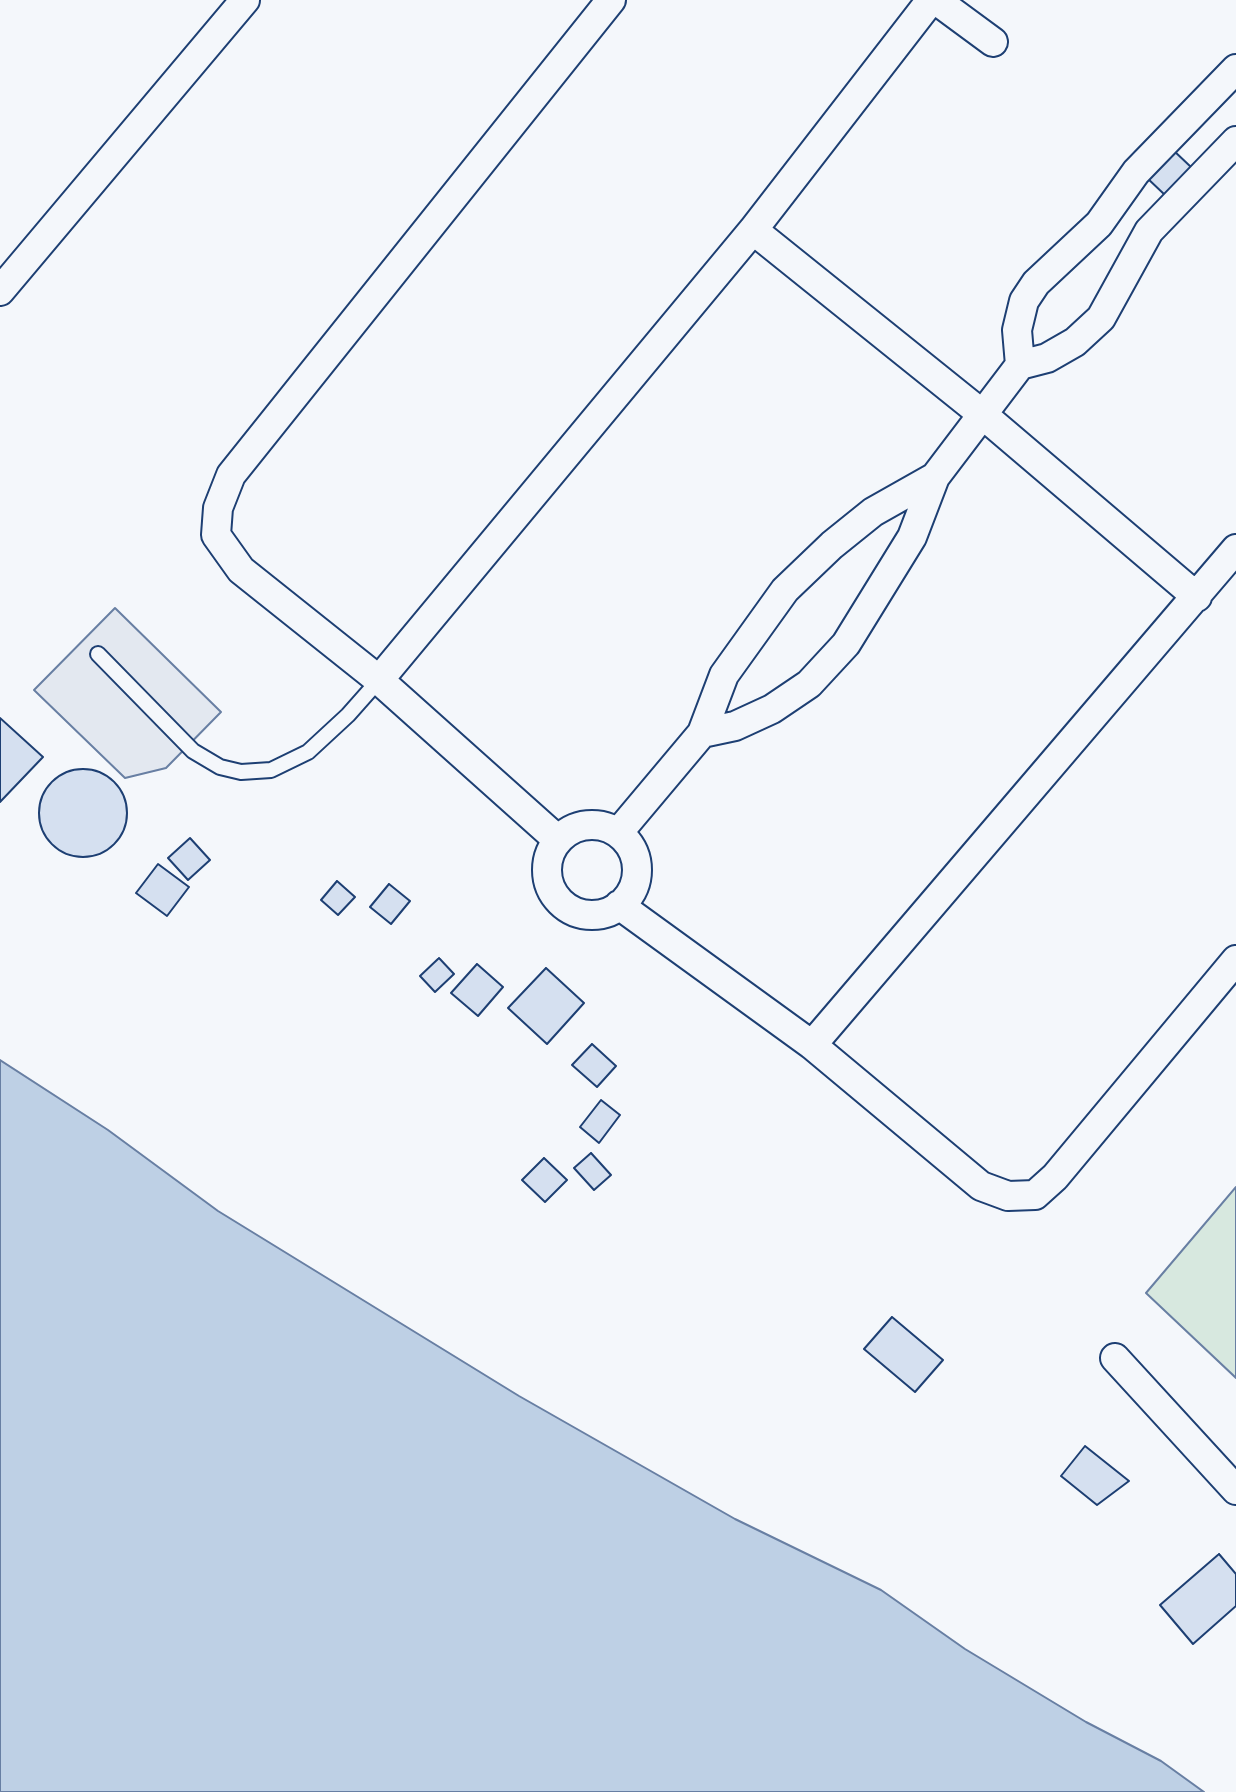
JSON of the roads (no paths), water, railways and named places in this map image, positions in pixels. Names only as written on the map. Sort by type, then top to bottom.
[{"type":"street","points":[[0,291],[245,0]]},
{"type":"street","points":[[558,840],[379,680],[241,570],[216,536],[218,508],[232,475],[611,0]]},
{"type":"street","points":[[379,680],[753,230],[933,0],[993,42]]},
{"type":"street","points":[[1020,365],[1017,330],[1024,302],[1043,276],[1100,224],[1136,172],[1236,69]]},
{"type":"street","points":[[702,733],[735,726],[772,709],[809,684],[846,644],[912,537],[935,477],[982,414],[1020,365],[1046,358],[1075,342],[1101,318],[1119,289],[1135,253],[1166,212],[1236,141]]},
{"type":"street","points":[[1100,224],[1135,253]]},
{"type":"street","points":[[753,230],[982,414],[1197,597]]},
{"type":"street","points":[[618,833],[702,733],[724,675],[785,590],[832,545],[873,512],[935,477]]},
{"type":"street","points":[[812,1045],[1236,549]]},
{"type":"street","points":[[586,825],[603,827],[618,833],[630,845],[636,860],[637,877],[631,893],[619,905],[604,913],[588,915],[572,911],[558,901],[550,887],[546,871],[549,854],[558,840],[571,830],[586,825]]},
{"type":"street","points":[[619,905],[812,1045],[981,1186],[1008,1196],[1035,1195],[1055,1177],[1236,960]]},
{"type":"street","points":[[1115,1358],[1236,1490]]},
{"type":"lane","points":[[98,654],[193,751],[220,767],[241,772],[271,770],[308,752],[348,715],[379,680]]},
{"type":"water","points":[[0,1060],[108,1130],[218,1211],[519,1396],[735,1519],[881,1590],[965,1649],[1086,1722],[1161,1761],[1204,1792],[0,1792]]}]
